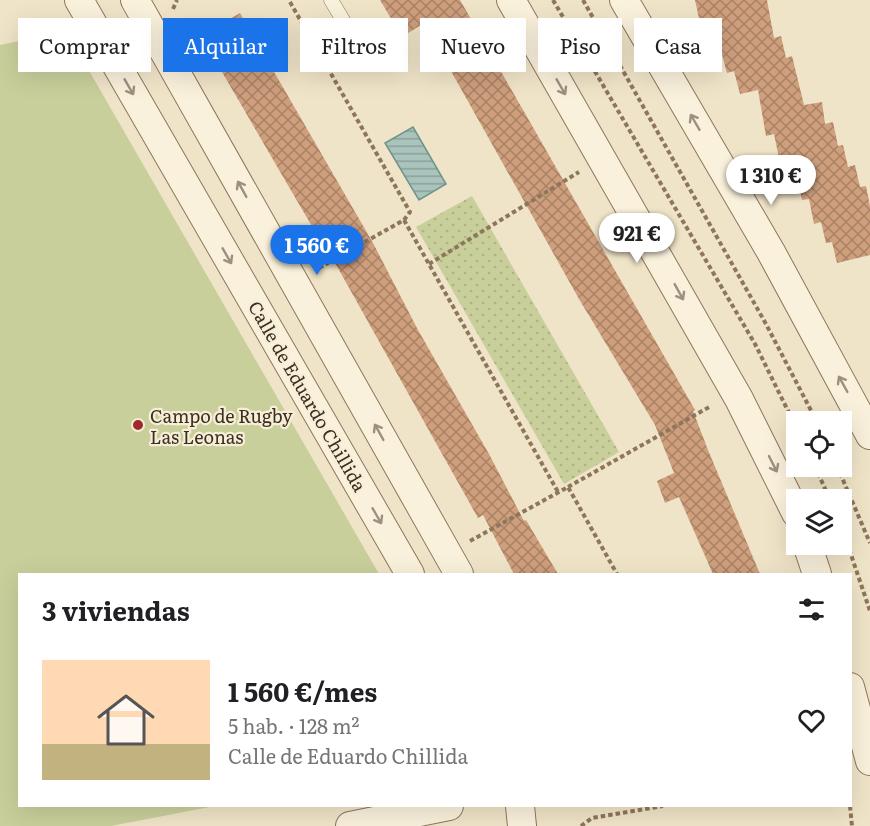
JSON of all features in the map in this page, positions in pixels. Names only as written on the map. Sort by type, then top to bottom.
[{"type":"street","name":"Calle de Eduardo Chillida","points":[[79,0],[409,573]]},
{"type":"street","points":[[135,0],[458,573]]},
{"type":"street","points":[[511,0],[739,399],[786,493]]},
{"type":"street","points":[[624,0],[771,252],[870,435]]},
{"type":"street","points":[[811,555],[817,573]]},
{"type":"street","points":[[852,700],[856,727],[870,761]]},
{"type":"street","points":[[350,826],[444,807]]},
{"type":"street","points":[[520,807],[522,826]]},
{"type":"lane","points":[[331,0],[342,18]]},
{"type":"path","points":[[554,0],[755,344],[788,411]]},
{"type":"path","points":[[583,0],[766,324],[811,411]]},
{"type":"path","points":[[290,2],[410,212],[404,220],[311,272]]},
{"type":"path","points":[[429,264],[584,170]]},
{"type":"path","points":[[404,220],[558,492]]},
{"type":"path","points":[[466,543],[716,403]]},
{"type":"path","points":[[842,477],[870,543]]},
{"type":"path","points":[[568,487],[616,573]]},
{"type":"path","points":[[851,555],[870,611]]},
{"type":"path","points":[[581,826],[592,818],[657,807]]},
{"type":"path","points":[[850,807],[852,826]]},
{"type":"green space","name":"Campo de Rugby Las Leonas","points":[[18,41],[18,72],[90,72],[378,573],[18,573],[18,807],[210,807],[111,826],[0,826],[0,45]]},
{"type":"green space","points":[[472,196],[619,452],[564,484],[416,227]]},
{"type":"water","points":[[413,127],[446,184],[419,200],[385,143]]},
{"type":"building","points":[[380,0],[460,0],[470,18],[420,18],[420,26],[408,33],[408,18],[391,18]]},
{"type":"building","points":[[695,0],[767,0],[774,38],[781,36],[786,58],[792,56],[804,105],[822,102],[825,124],[833,122],[838,146],[843,145],[848,167],[855,165],[860,187],[866,186],[870,206],[870,255],[837,263],[832,242],[826,243],[821,222],[814,224],[809,199],[802,200],[797,178],[790,179],[785,157],[779,158],[774,134],[766,136],[758,90],[740,94],[734,71],[727,73],[722,55],[722,18],[699,18]]},
{"type":"building","points":[[240,13],[243,18],[232,18]]},
{"type":"building","points":[[222,72],[274,72],[373,243],[418,330],[489,454],[524,521],[526,520],[557,573],[513,573],[483,515],[478,518],[325,245]]},
{"type":"building","points":[[452,72],[501,72],[695,410],[693,411],[708,450],[760,573],[713,573],[679,497],[665,503],[657,481],[674,473],[655,425],[579,299]]},
{"type":"place","name":"Campo de Rugby Las Leonas","points":[[138,425]]}]
